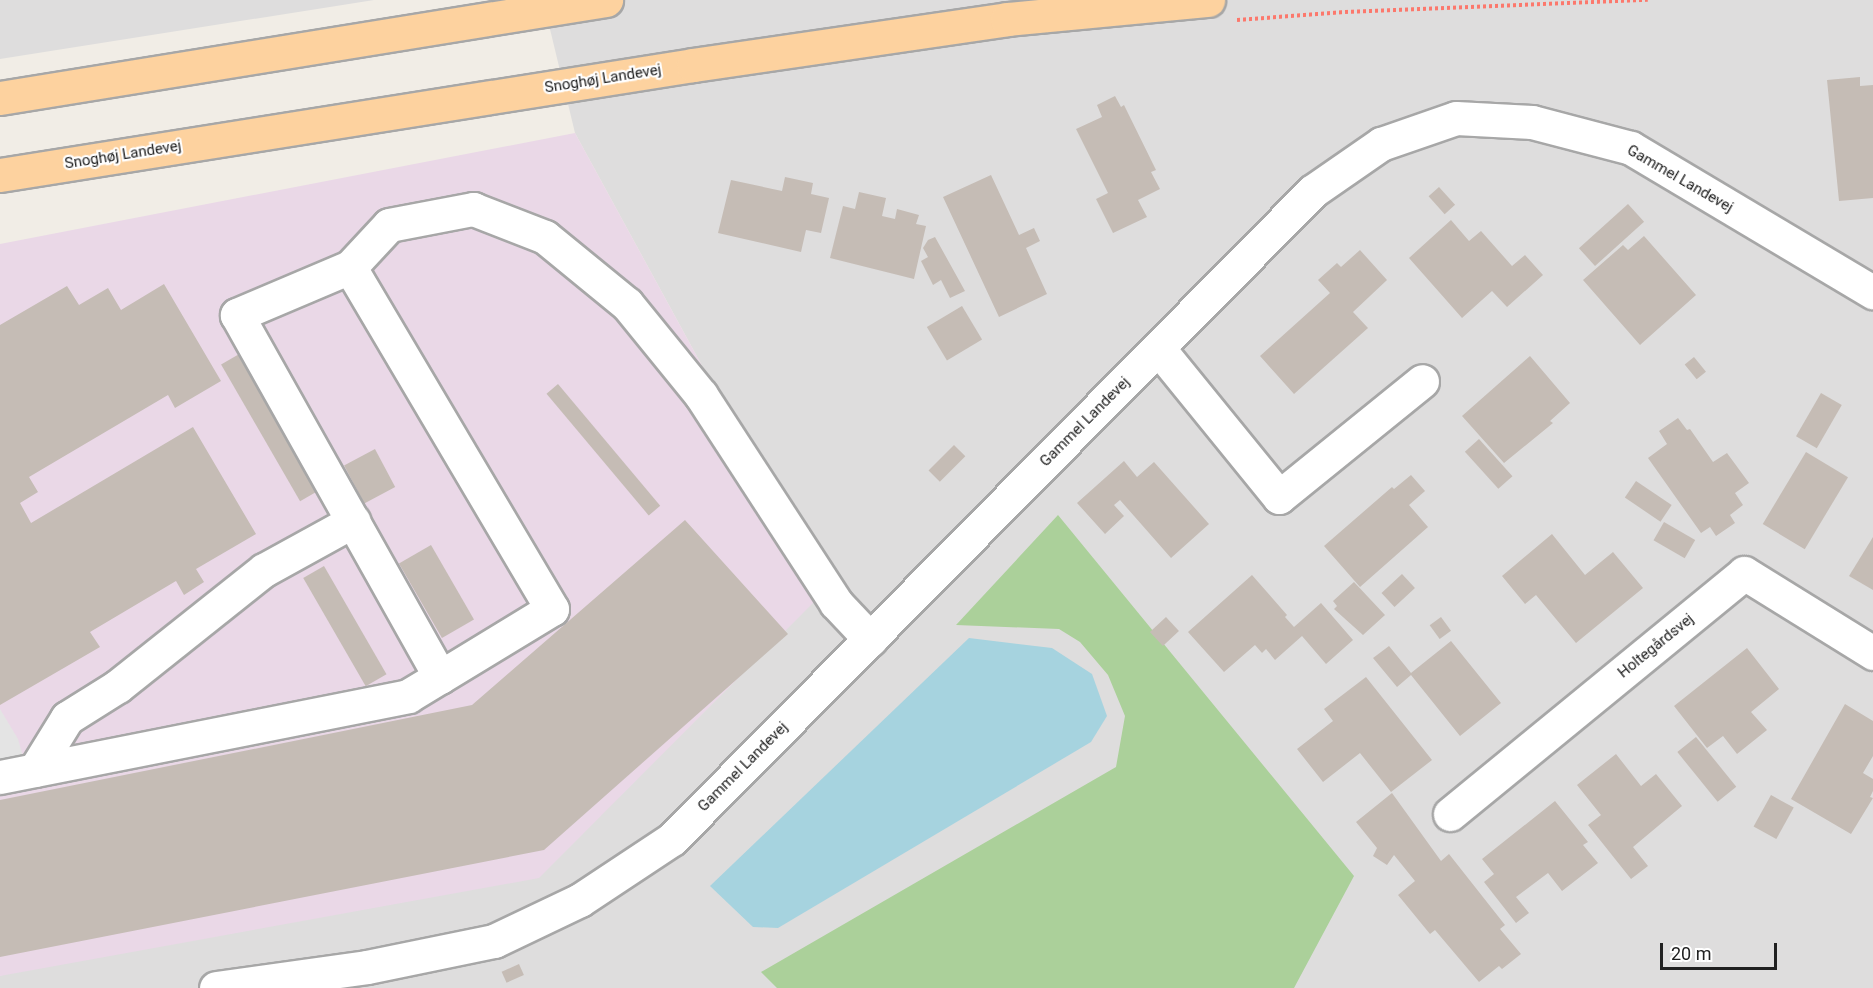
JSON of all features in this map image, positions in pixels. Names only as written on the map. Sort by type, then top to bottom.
[{"type":"main road","points":[[0,98],[606,0]]},
{"type":"main road","name":"Snoghøj Landevej","points":[[0,175],[693,65],[995,20],[1208,0]]},
{"type":"street","name":"Gammel Landevej","points":[[216,988],[370,977],[494,941],[580,900],[672,839],[1313,191],[1381,144],[1456,118],[1532,122],[1631,148],[1873,292]]},
{"type":"street","points":[[440,676],[237,315],[350,267],[389,225],[473,209],[545,237],[627,304],[701,395],[836,603],[870,639]]},
{"type":"street","points":[[0,777],[408,696],[552,609],[350,267]]},
{"type":"street","points":[[1158,348],[1280,497],[1422,381]]},
{"type":"street","points":[[35,770],[67,718],[118,686],[264,570],[353,521]]},
{"type":"street","name":"Holtegårdsvej","points":[[1450,814],[1744,573],[1873,652]]},
{"type":"shaded area","points":[[0,0],[374,0],[0,59]]},
{"type":"shaded area","points":[[543,0],[1873,0],[1873,988],[0,988],[0,976],[825,591],[575,133]]},
{"type":"shaded area","points":[[575,133],[825,591],[539,878],[0,976],[0,244]]},
{"type":"shaded area","points":[[0,709],[18,739],[29,778],[0,788]]},
{"type":"green space","points":[[1058,515],[1354,876],[1294,988],[777,988],[761,972],[1116,767],[1125,716],[1108,675],[1080,642],[1059,629],[956,625]]},
{"type":"water","points":[[969,638],[1052,648],[1092,674],[1107,716],[1091,742],[778,928],[753,927],[710,886]]},
{"type":"building","points":[[1860,77],[1860,86],[1873,85],[1873,198],[1839,201],[1827,80]]},
{"type":"building","points":[[1115,96],[1121,107],[1124,105],[1156,170],[1151,172],[1160,189],[1138,200],[1147,217],[1113,233],[1096,199],[1108,193],[1076,129],[1102,117],[1097,105]]},
{"type":"building","points":[[991,175],[1019,235],[1034,228],[1040,241],[1026,248],[1047,294],[999,317],[943,197]]},
{"type":"building","points":[[785,177],[813,183],[811,194],[829,198],[821,233],[806,230],[801,252],[718,233],[731,180],[782,191]]},
{"type":"building","points":[[1439,187],[1455,205],[1445,214],[1429,196]]},
{"type":"building","points":[[859,192],[886,198],[882,216],[895,219],[897,209],[919,215],[916,224],[926,226],[914,279],[830,258],[843,206],[855,209]]},
{"type":"building","points":[[1628,204],[1644,222],[1595,266],[1579,248]]},
{"type":"building","points":[[1451,220],[1469,241],[1481,231],[1512,266],[1525,255],[1543,275],[1507,307],[1492,291],[1462,318],[1409,258]]},
{"type":"building","points":[[1644,236],[1696,295],[1640,345],[1583,280],[1623,245],[1628,250]]},
{"type":"building","points":[[935,237],[965,291],[950,298],[941,280],[933,285],[921,261],[928,257],[923,248],[928,240]]},
{"type":"building","points":[[1360,250],[1387,280],[1353,312],[1368,328],[1294,394],[1260,356],[1330,293],[1318,280],[1337,263],[1341,267]]},
{"type":"building","points":[[164,284],[221,381],[175,408],[168,395],[29,477],[38,492],[20,503],[31,523],[193,427],[256,534],[196,569],[204,582],[184,595],[176,581],[90,632],[100,647],[0,705],[0,325],[67,286],[79,305],[108,288],[121,310]]},
{"type":"building","points":[[962,306],[982,339],[947,361],[927,327]]},
{"type":"building","points":[[241,353],[320,490],[300,501],[221,364]]},
{"type":"building","points":[[1530,356],[1570,403],[1550,421],[1553,423],[1504,463],[1462,416]]},
{"type":"building","points":[[1694,357],[1706,372],[1697,379],[1685,365]]},
{"type":"building","points":[[558,384],[660,506],[649,515],[547,394]]},
{"type":"building","points":[[1821,393],[1842,405],[1817,448],[1796,436]]},
{"type":"building","points":[[1678,418],[1687,430],[1690,429],[1713,462],[1727,453],[1749,483],[1735,493],[1743,505],[1730,515],[1735,523],[1716,536],[1710,527],[1701,533],[1648,458],[1667,444],[1659,431]]},
{"type":"building","points":[[1479,439],[1512,476],[1498,489],[1465,452]]},
{"type":"building","points":[[954,445],[965,456],[940,482],[929,470]]},
{"type":"building","points":[[375,449],[395,487],[364,503],[344,465]]},
{"type":"building","points":[[1806,452],[1848,477],[1805,549],[1763,524]]},
{"type":"building","points":[[1124,461],[1137,477],[1154,462],[1209,524],[1171,558],[1120,500],[1114,505],[1124,516],[1105,534],[1077,503]]},
{"type":"building","points":[[1411,475],[1425,491],[1409,505],[1428,527],[1360,587],[1324,546],[1392,487],[1394,489]]},
{"type":"building","points":[[1636,481],[1672,505],[1660,522],[1625,498]]},
{"type":"building","points":[[685,520],[788,634],[544,850],[0,957],[0,800],[472,705]]},
{"type":"building","points":[[1664,522],[1695,540],[1685,558],[1654,540]]},
{"type":"building","points":[[1552,534],[1585,575],[1613,552],[1643,588],[1576,643],[1536,595],[1525,604],[1502,576]]},
{"type":"building","points":[[1873,537],[1873,590],[1849,576]]},
{"type":"building","points":[[431,545],[474,619],[442,638],[399,564]]},
{"type":"building","points":[[324,566],[387,674],[366,686],[303,578]]},
{"type":"building","points":[[1402,574],[1415,588],[1394,607],[1382,593]]},
{"type":"building","points":[[1252,575],[1287,615],[1285,617],[1294,627],[1321,603],[1353,640],[1326,664],[1302,636],[1275,660],[1266,649],[1262,653],[1255,645],[1224,672],[1188,632]]},
{"type":"building","points":[[1354,582],[1385,615],[1363,635],[1334,609],[1337,606],[1333,601]]},
{"type":"building","points":[[1166,617],[1179,631],[1163,646],[1150,632]]},
{"type":"building","points":[[1441,617],[1451,631],[1440,639],[1430,625]]},
{"type":"building","points":[[1451,641],[1501,703],[1460,736],[1411,675],[1397,687],[1373,658],[1389,646],[1411,673]]},
{"type":"building","points":[[1747,648],[1779,689],[1751,712],[1767,730],[1737,754],[1723,736],[1707,748],[1674,706]]},
{"type":"building","points":[[1366,677],[1432,760],[1391,792],[1360,753],[1323,782],[1297,749],[1333,721],[1324,709]]},
{"type":"building","points":[[1845,704],[1873,721],[1873,756],[1863,773],[1873,779],[1873,791],[1870,797],[1873,798],[1851,834],[1791,799]]},
{"type":"building","points":[[1696,737],[1736,787],[1718,802],[1677,752]]},
{"type":"building","points":[[1616,754],[1641,786],[1656,774],[1682,806],[1633,847],[1648,866],[1631,879],[1588,825],[1601,815],[1577,785]]},
{"type":"building","points":[[1392,793],[1441,861],[1449,854],[1505,925],[1500,929],[1521,954],[1502,969],[1499,966],[1479,982],[1435,930],[1430,934],[1398,895],[1415,881],[1394,855],[1387,865],[1373,856],[1377,848],[1356,822]]},
{"type":"building","points":[[1771,795],[1794,808],[1776,839],[1754,826]]},
{"type":"building","points":[[1555,801],[1588,842],[1583,845],[1598,863],[1562,891],[1548,873],[1516,897],[1529,913],[1516,923],[1484,882],[1494,874],[1482,859]]},
{"type":"building","points":[[519,964],[524,975],[507,983],[502,972]]}]
